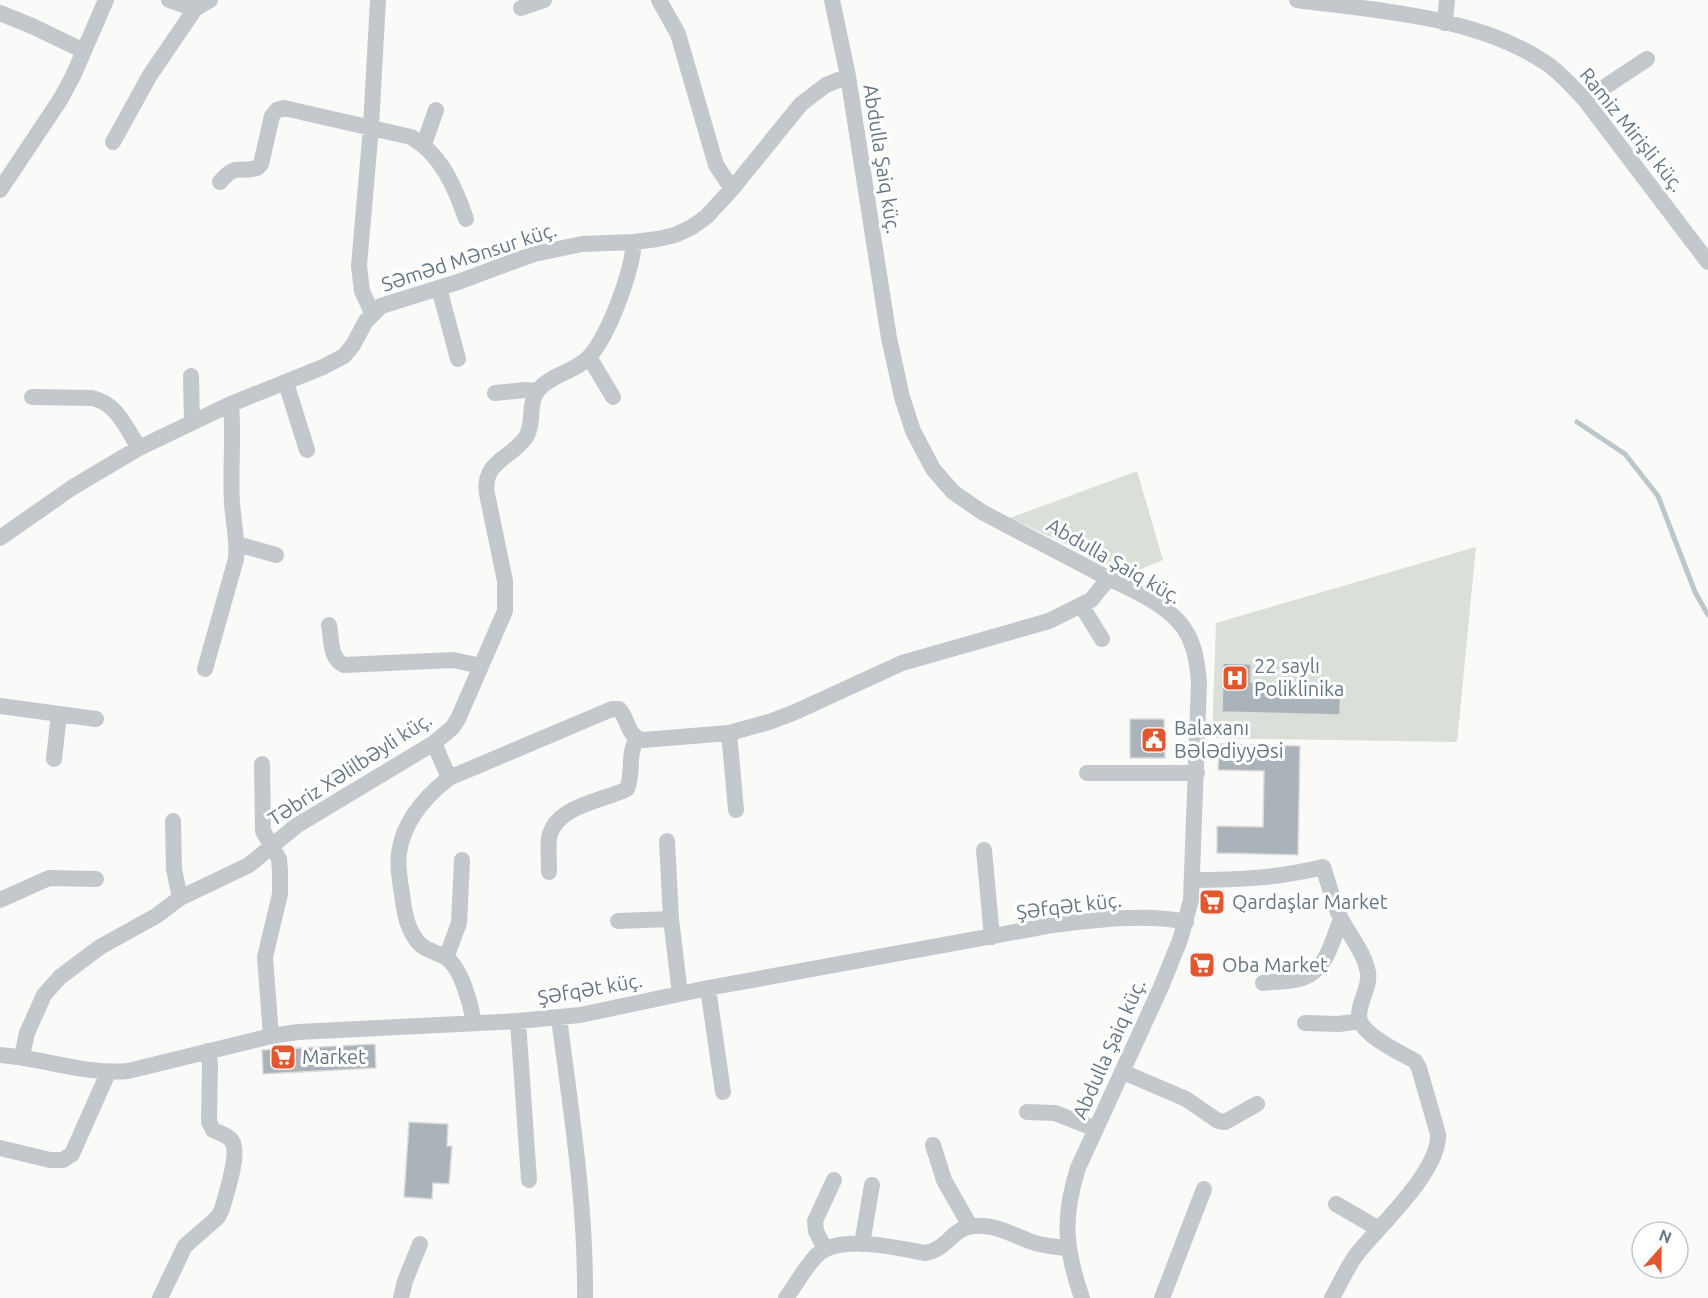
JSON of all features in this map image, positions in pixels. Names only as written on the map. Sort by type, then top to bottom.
[{"type":"street","points":[[0,190],[60,100],[106,0]]},
{"type":"street","points":[[170,0],[195,9]]},
{"type":"street","points":[[113,142],[150,75],[195,9],[210,0]]},
{"type":"street","points":[[372,313],[362,291],[359,266],[371,127],[378,0]]},
{"type":"street","points":[[521,8],[544,0]]},
{"type":"street","points":[[659,0],[678,34],[716,165],[732,189]]},
{"type":"street","name":"Abdulla Şaiq küç.","points":[[832,0],[848,76],[889,338],[902,397],[920,446],[943,482],[964,501],[1166,610],[1179,622],[1194,645],[1199,682],[1191,900],[1161,987],[1078,1168],[1071,1189],[1067,1248],[1082,1298]]},
{"type":"street","name":"Ramiz Mirişli küç.","points":[[1297,0],[1411,15],[1484,33],[1526,51],[1564,78],[1585,100],[1708,262]]},
{"type":"street","points":[[1445,23],[1447,0]]},
{"type":"street","points":[[0,13],[84,51]]},
{"type":"street","points":[[1585,100],[1647,59]]},
{"type":"street","name":"Səməd Mənsur küç.","points":[[0,538],[73,487],[139,448],[231,404],[286,383],[344,356],[372,313],[393,301],[439,288],[534,254],[582,244],[634,242],[675,235],[692,228],[706,217],[732,189],[801,104],[826,85],[848,76]]},
{"type":"street","points":[[220,182],[229,172],[236,169],[251,170],[261,164],[272,116],[277,110],[284,108],[411,137],[424,144],[452,182],[466,219]]},
{"type":"street","points":[[424,144],[436,110]]},
{"type":"street","points":[[495,393],[536,391],[548,380],[566,373],[589,357],[615,308],[630,267],[634,242]]},
{"type":"street","points":[[439,288],[458,359]]},
{"type":"street","points":[[589,357],[613,397]]},
{"type":"street","points":[[191,376],[192,423]]},
{"type":"street","points":[[286,383],[307,450]]},
{"type":"street","name":"Təbriz Xəlilbəyli küç.","points":[[22,1056],[27,1033],[50,986],[100,947],[156,916],[180,898],[249,865],[296,826],[434,743],[458,719],[505,611],[505,581],[485,485],[492,468],[526,436],[531,425],[532,402],[536,391]]},
{"type":"street","points":[[32,397],[101,399],[116,411],[139,448]]},
{"type":"street","points":[[205,669],[236,559],[237,544],[232,502],[233,422],[231,404]]},
{"type":"street","points":[[237,544],[276,555]]},
{"type":"street","points":[[474,1023],[471,1004],[454,964],[421,946],[408,925],[399,869],[399,852],[410,822],[432,791],[449,778],[612,709],[619,709],[624,714],[631,734],[636,739],[729,733],[793,713],[902,663],[1049,621],[1082,605],[1100,591],[1109,578]]},
{"type":"street","points":[[1082,605],[1102,639]]},
{"type":"street","points":[[329,625],[333,654],[337,661],[344,664],[453,660],[481,666]]},
{"type":"street","points":[[0,706],[96,719]]},
{"type":"street","points":[[54,759],[59,714]]},
{"type":"street","points":[[729,733],[736,810]]},
{"type":"street","points":[[549,872],[549,836],[553,828],[577,807],[627,789],[631,780],[631,751],[636,739]]},
{"type":"street","points":[[434,743],[449,778]]},
{"type":"street","points":[[262,764],[263,831],[279,859],[280,871],[280,894],[265,957],[271,1036]]},
{"type":"street","points":[[1087,773],[1197,773]]},
{"type":"street","points":[[173,821],[174,868],[180,898]]},
{"type":"street","points":[[667,841],[671,919],[680,994]]},
{"type":"street","points":[[984,850],[992,937]]},
{"type":"street","points":[[446,958],[459,923],[462,860]]},
{"type":"street","points":[[1193,880],[1264,878],[1292,875],[1323,867],[1341,919],[1353,937],[1368,974],[1367,988],[1360,1010],[1360,1021],[1369,1034],[1415,1061],[1419,1068],[1438,1134],[1438,1143],[1431,1162],[1392,1215],[1355,1256],[1332,1298]]},
{"type":"street","points":[[0,900],[49,878],[96,879]]},
{"type":"street","name":"Şəfqət küç.","points":[[0,1055],[22,1056],[108,1073],[128,1071],[271,1036],[335,1029],[559,1018],[708,988],[1084,921],[1171,918],[1185,922]]},
{"type":"street","points":[[618,921],[671,919]]},
{"type":"street","points":[[1263,983],[1304,978],[1317,971],[1326,956],[1341,919]]},
{"type":"street","points":[[708,988],[723,1092]]},
{"type":"street","points":[[559,1018],[582,1202],[585,1298]]},
{"type":"street","points":[[518,1021],[529,1180]]},
{"type":"street","points":[[1305,1023],[1339,1024],[1360,1021]]},
{"type":"street","points":[[160,1298],[185,1246],[218,1218],[235,1154],[232,1142],[226,1136],[213,1130],[210,1122],[208,1051]]},
{"type":"street","points":[[1123,1072],[1186,1099],[1218,1121],[1225,1122],[1257,1104]]},
{"type":"street","points":[[0,1148],[50,1160],[63,1160],[72,1154],[108,1073]]},
{"type":"street","points":[[1027,1112],[1055,1113],[1096,1129]]},
{"type":"street","points":[[933,1145],[944,1180],[970,1226]]},
{"type":"street","points":[[825,1249],[816,1231],[815,1221],[834,1180]]},
{"type":"street","points":[[862,1244],[872,1185]]},
{"type":"street","points":[[1161,1298],[1204,1189]]},
{"type":"street","points":[[1336,1204],[1379,1229]]},
{"type":"street","points":[[786,1298],[816,1256],[825,1249],[838,1245],[862,1244],[925,1253],[935,1252],[962,1229],[970,1226],[987,1226],[1034,1242],[1067,1248]]},
{"type":"street","points":[[401,1298],[405,1281],[420,1244]]},
{"type":"shaded area","points":[[1137,471],[1163,560],[1129,574],[1010,518]]},
{"type":"shaded area","points":[[1476,547],[1457,742],[1212,738],[1216,623]]},
{"type":"building","points":[[1223,663],[1251,664],[1251,682],[1341,684],[1340,715],[1222,712]]},
{"type":"building","points":[[1130,719],[1164,719],[1165,758],[1130,758]]},
{"type":"building","points":[[1219,744],[1300,746],[1298,855],[1217,853],[1217,826],[1263,827],[1264,771],[1218,770]]},
{"type":"building","points":[[375,1044],[376,1068],[263,1074],[262,1050]]},
{"type":"building","points":[[409,1122],[448,1124],[447,1146],[452,1146],[449,1184],[433,1183],[432,1199],[404,1197]]},
{"type":"waterway","points":[[1577,422],[1625,454],[1658,496],[1695,592],[1708,615]]},
{"type":"place","name":"22 saylı Poliklinika","points":[[1235,678]]},
{"type":"place","name":"Balaxanı Bələdiyyəsi","points":[[1154,740]]},
{"type":"place","name":"Qardaşlar Market","points":[[1212,902]]},
{"type":"place","name":"Oba Market","points":[[1202,965]]},
{"type":"place","name":"Market","points":[[283,1057]]}]
